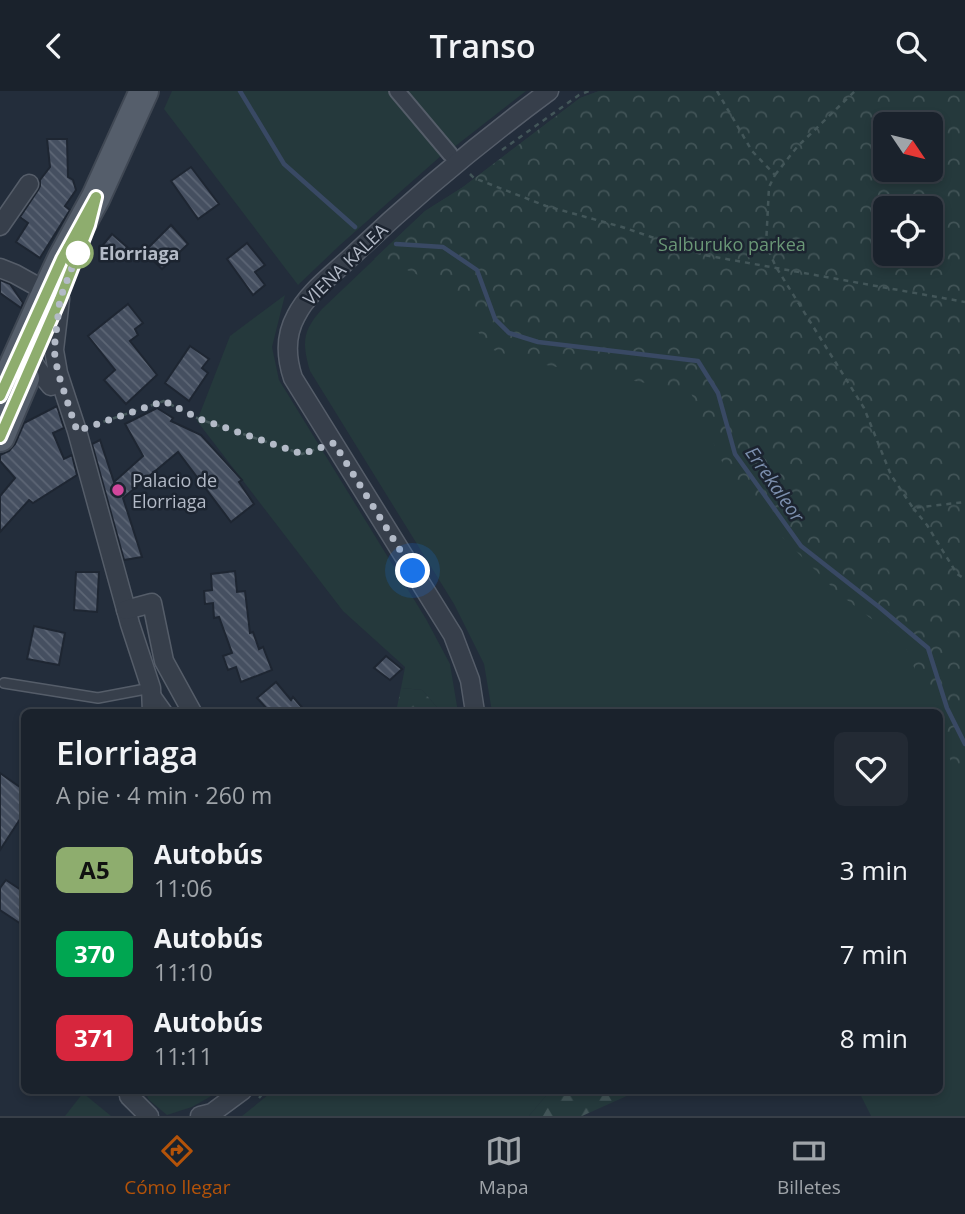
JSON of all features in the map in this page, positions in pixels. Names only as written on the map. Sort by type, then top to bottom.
[{"type":"main road","points":[[0,437],[4,396],[40,361],[62,259],[96,197],[144,91]]},
{"type":"main road","points":[[53,295],[89,225],[96,197]]},
{"type":"street","points":[[397,91],[450,153]]},
{"type":"street","name":"VIENA KALEA","points":[[475,709],[470,680],[453,635],[293,378],[288,338],[294,318],[308,297],[457,162],[549,91]]},
{"type":"street","points":[[0,226],[29,184]]},
{"type":"street","points":[[7,271],[41,275],[62,259]]},
{"type":"street","points":[[7,271],[53,295],[54,350],[40,361]]},
{"type":"street","points":[[4,396],[40,384],[40,361],[27,286],[7,271]]},
{"type":"street","points":[[40,361],[77,431],[126,610],[151,688],[152,709]]},
{"type":"street","points":[[126,610],[152,603],[164,661],[190,709]]},
{"type":"street","points":[[129,1094],[129,1116]]},
{"type":"street","points":[[130,1094],[149,1116]]},
{"type":"street","points":[[200,1116],[212,1112],[237,1094]]},
{"type":"lane","points":[[4,683],[99,698],[151,688],[165,709]]},
{"type":"path","points":[[496,154],[579,95],[589,91]]},
{"type":"path","points":[[717,91],[752,151],[775,175]]},
{"type":"path","points":[[855,91],[797,147],[775,175],[769,187],[766,245],[776,267],[864,408],[891,475],[927,525],[957,574],[965,579]]},
{"type":"path","points":[[468,173],[474,179],[545,206],[622,227],[704,255],[965,302]]},
{"type":"path","points":[[77,431],[164,401],[200,419],[302,454],[334,443]]},
{"type":"path","points":[[913,508],[965,502]]},
{"type":"green space","points":[[172,91],[390,91],[442,155],[298,285],[164,109]]},
{"type":"green space","points":[[405,91],[526,91],[453,148]]},
{"type":"green space","points":[[599,91],[965,91],[965,1116],[871,1116],[860,1094],[943,1094],[943,709],[492,709],[484,664],[454,604],[310,371],[306,353],[307,331],[322,309],[425,211],[463,187],[580,98]]},
{"type":"green space","name":"Salburuko parkea","points":[[599,91],[965,91],[965,798],[943,741],[943,709],[931,709],[905,645],[838,593],[783,538],[728,475],[690,391],[524,361],[488,348],[454,292],[405,269],[374,259],[425,211],[463,187],[580,98]]},
{"type":"green space","points":[[285,295],[272,347],[279,380],[426,619],[450,664],[458,709],[438,709],[422,690],[401,688],[405,667],[343,611],[197,421],[230,336]]},
{"type":"green space","points":[[401,688],[422,690],[438,709],[397,709]]},
{"type":"green space","points":[[84,1094],[111,1116],[65,1116]]},
{"type":"green space","points":[[146,1094],[215,1094],[192,1107],[167,1115],[149,1100]]},
{"type":"green space","points":[[269,1094],[548,1094],[529,1116],[242,1116]]},
{"type":"green space","points":[[548,1094],[631,1094],[582,1116],[529,1116]]},
{"type":"building","points":[[47,139],[67,139],[68,177],[73,180],[76,190],[65,206],[70,210],[40,258],[16,242],[28,223],[20,217],[50,167]]},
{"type":"building","points":[[191,167],[219,204],[198,219],[171,181]]},
{"type":"building","points":[[171,225],[188,244],[162,269],[144,252]]},
{"type":"building","points":[[112,234],[127,247],[118,261],[102,246]]},
{"type":"building","points":[[247,243],[265,265],[255,272],[265,285],[253,295],[227,259]]},
{"type":"building","points":[[0,280],[10,284],[23,303],[21,308],[0,293]]},
{"type":"building","points":[[128,304],[143,323],[135,329],[138,335],[130,341],[157,375],[126,404],[104,380],[115,370],[88,336]]},
{"type":"building","points":[[190,346],[209,359],[202,368],[208,373],[189,401],[165,383]]},
{"type":"building","points":[[57,406],[64,428],[53,433],[64,459],[72,455],[77,475],[33,503],[29,500],[0,532],[0,496],[15,478],[0,461],[0,455],[15,444],[24,423]]},
{"type":"building","name":"Palacio de Elorriaga","points":[[157,408],[173,418],[171,421],[201,435],[242,480],[239,482],[254,504],[231,522],[178,452],[123,498],[142,557],[124,560],[92,444],[100,440],[114,482],[143,456],[125,424]]},
{"type":"building","points":[[235,571],[237,592],[245,591],[250,633],[253,632],[259,649],[263,647],[272,670],[241,682],[236,667],[228,670],[223,656],[232,653],[219,617],[214,618],[213,603],[205,604],[204,591],[212,590],[211,574]]},
{"type":"building","points":[[76,572],[99,572],[97,612],[74,610]]},
{"type":"building","points":[[34,626],[65,633],[59,665],[27,659]]},
{"type":"building","points":[[386,656],[402,669],[390,680],[374,668]]},
{"type":"building","points":[[276,682],[291,700],[293,697],[303,709],[267,709],[257,698]]},
{"type":"building","points":[[0,773],[21,788],[21,818],[0,850]]},
{"type":"building","points":[[6,880],[21,890],[21,924],[0,910],[0,888]]},
{"type":"waterway","name":"Errekaleor","points":[[240,91],[284,164],[355,227]]},
{"type":"waterway","name":"Errekaleor","points":[[396,244],[443,247],[477,270],[495,319],[509,333],[538,342],[698,361],[718,393],[735,454],[801,546],[928,648],[947,708],[965,744]]},
{"type":"bus line","name":"A5","points":[[0,396],[62,259],[96,197],[89,225],[60,299],[0,437]]},
{"type":"place","name":"Elorriaga","points":[[78,253]]},
{"type":"place","name":"Palacio de Elorriaga","points":[[118,490]]},
{"type":"route","points":[[78,253],[79,249],[60,299],[54,350],[63,392],[77,431],[164,401],[200,419],[302,454],[334,443],[413,571]]}]
